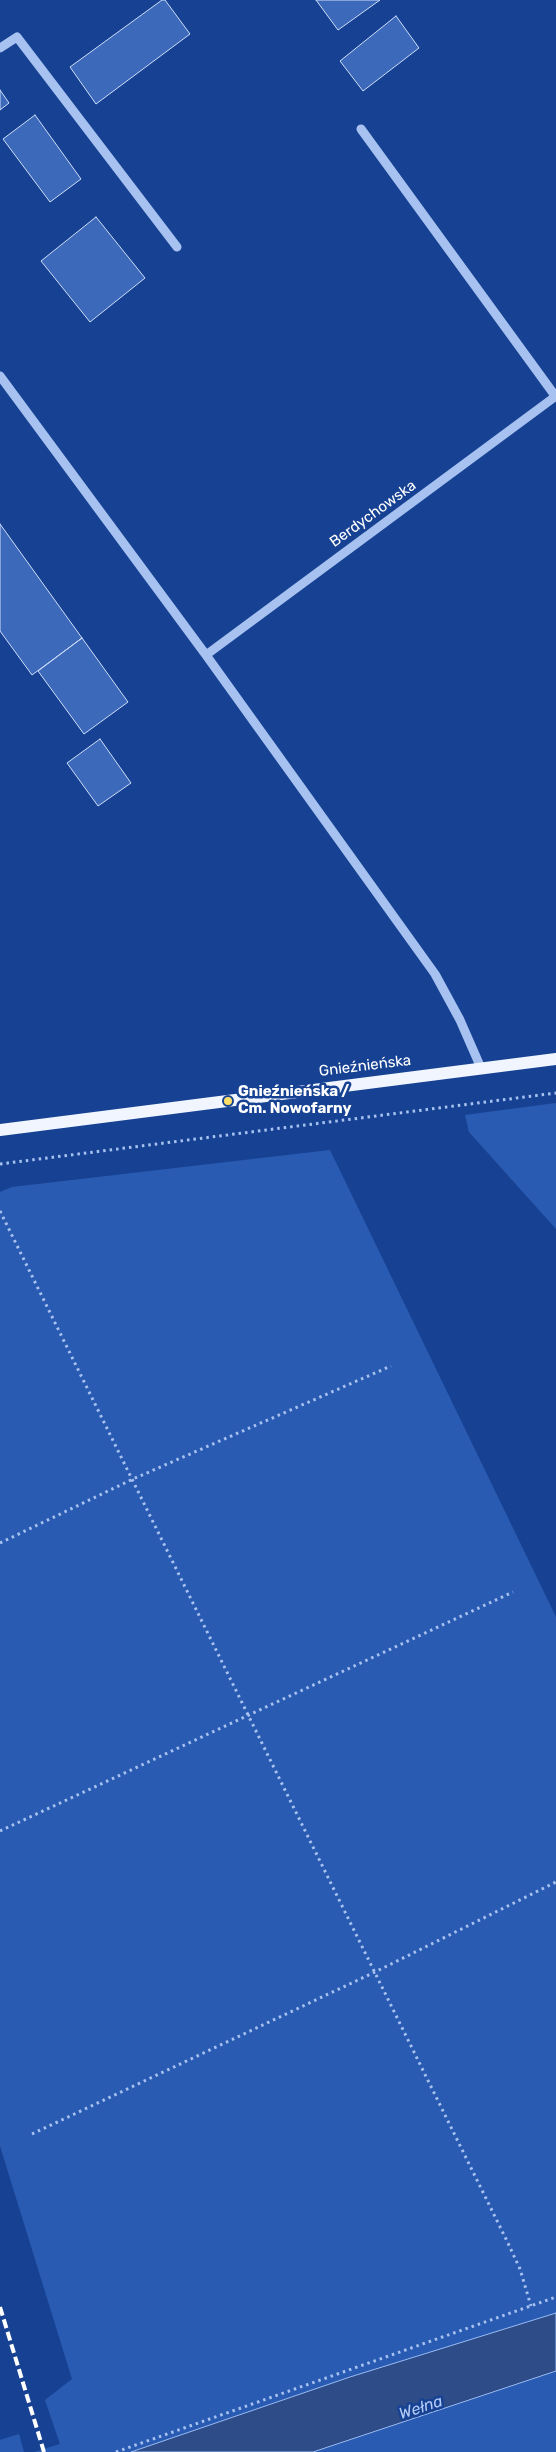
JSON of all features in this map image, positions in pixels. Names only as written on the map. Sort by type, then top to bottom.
[{"type":"main road","name":"Gnieźnieńska","points":[[0,1130],[556,1059]]},
{"type":"street","points":[[0,48],[17,37],[177,247]]},
{"type":"street","points":[[361,130],[556,397]]},
{"type":"street","points":[[0,376],[206,655],[436,974],[460,1020],[481,1068]]},
{"type":"street","name":"Berdychowska","points":[[206,655],[556,397]]},
{"type":"path","points":[[0,1164],[556,1093]]},
{"type":"path","points":[[0,1211],[249,1714],[520,2269],[531,2306]]},
{"type":"path","points":[[0,1543],[133,1479],[391,1366]]},
{"type":"path","points":[[0,1831],[513,1592]]},
{"type":"path","points":[[32,2134],[375,1972],[556,1882]]},
{"type":"path","points":[[116,2452],[556,2297]]},
{"type":"shaded area","points":[[556,1103],[556,1229],[469,1132],[465,1115]]},
{"type":"shaded area","points":[[330,1150],[556,1617],[556,2452],[34,2452],[60,2444],[45,2400],[72,2379],[0,2146],[0,1192],[12,1187]]},
{"type":"shaded area","points":[[19,2434],[24,2452],[0,2452],[0,2440]]},
{"type":"water","name":"Wełna","points":[[556,2313],[556,2371],[313,2452],[131,2452],[350,2377]]},
{"type":"building","points":[[162,0],[165,0],[190,34],[96,104],[70,67]]},
{"type":"building","points":[[316,0],[380,0],[338,30]]},
{"type":"building","points":[[396,16],[419,48],[363,91],[340,61]]},
{"type":"building","points":[[0,90],[9,103],[0,110]]},
{"type":"building","points":[[35,115],[81,179],[50,202],[3,139]]},
{"type":"building","points":[[96,217],[145,278],[90,322],[41,261]]},
{"type":"building","points":[[0,524],[82,638],[32,675],[0,631]]},
{"type":"building","points":[[82,638],[128,702],[84,734],[38,671]]},
{"type":"building","points":[[100,739],[131,783],[98,806],[67,763]]},
{"type":"railway","points":[[0,2307],[44,2452]]},
{"type":"place","name":"Gnieźnieńska / Cm. Nowofarny","points":[[228,1101]]}]
